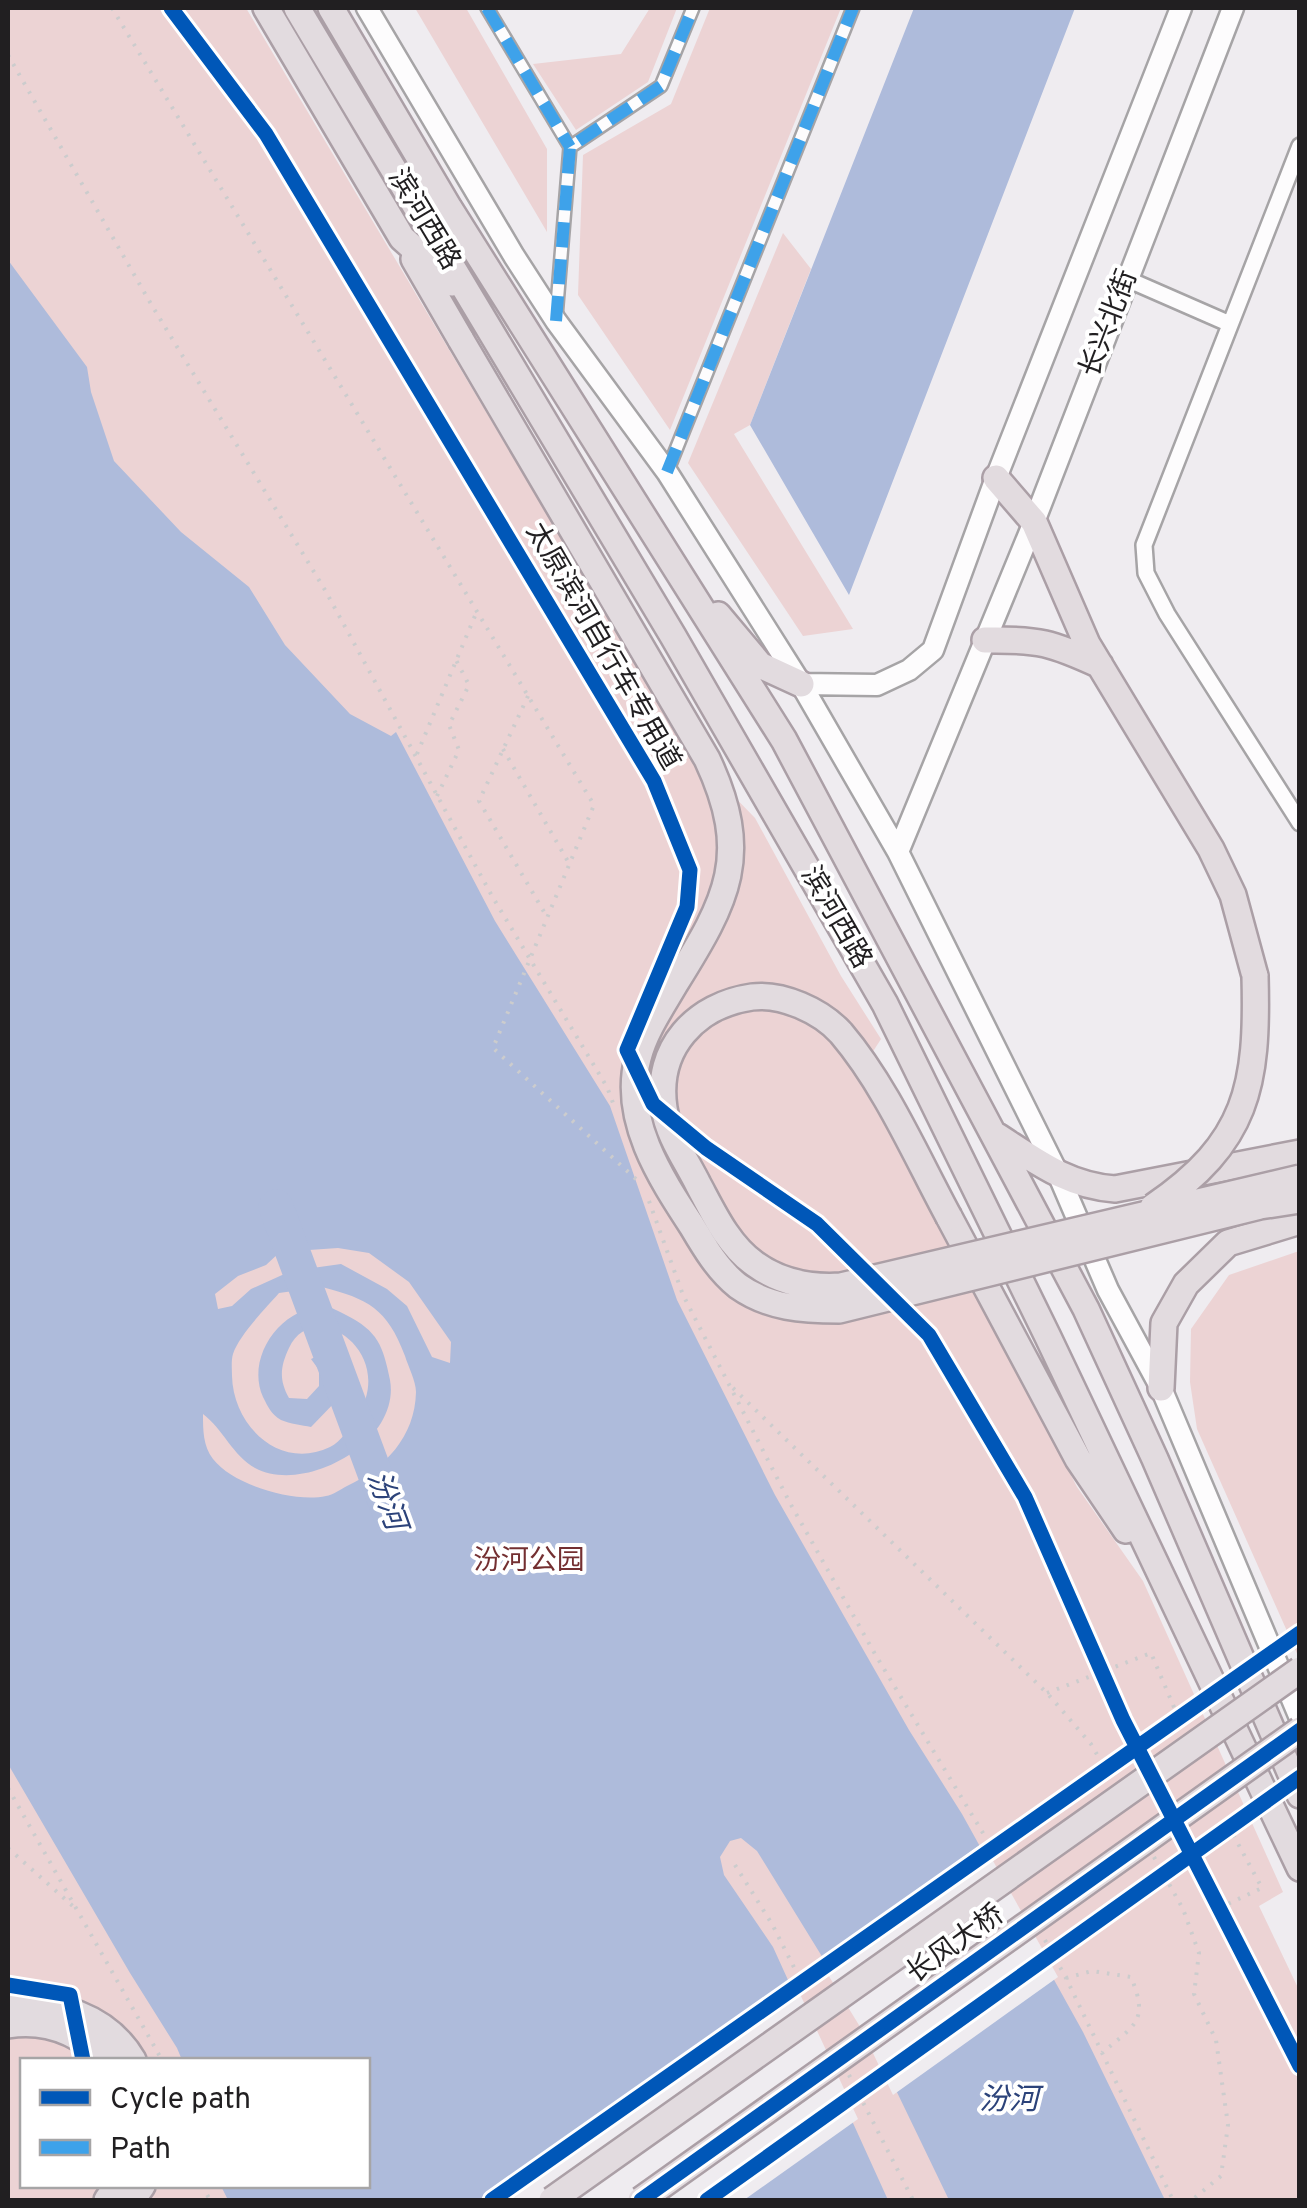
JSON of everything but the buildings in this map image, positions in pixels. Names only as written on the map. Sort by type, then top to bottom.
[{"type":"highway","points":[[266,8],[707,759],[725,797],[732,850],[726,883],[703,939],[652,1022],[638,1056],[634,1082],[638,1122],[665,1185],[714,1261],[738,1286],[768,1302],[797,1310],[840,1310],[1260,1206],[1300,1200]]},
{"type":"highway","name":"滨河西路","points":[[297,8],[673,636],[884,1004],[1048,1337],[1299,1868]]},
{"type":"highway","name":"滨河西路","points":[[331,8],[449,208],[784,740],[1086,1309],[1300,1795]]},
{"type":"highway","points":[[402,238],[470,300]]},
{"type":"highway","points":[[522,385],[548,488]]},
{"type":"highway","points":[[996,478],[1034,522],[1087,644],[1211,848],[1232,895],[1255,976],[1256,1029],[1244,1103],[1223,1146],[1182,1187],[1138,1217]]},
{"type":"highway","points":[[664,551],[760,665],[801,684]]},
{"type":"highway","points":[[985,640],[1024,639],[1053,644],[1100,665]]},
{"type":"highway","points":[[1167,1588],[1078,1459],[949,1217],[883,1096],[840,1032],[795,1003],[762,996],[736,999],[710,1008],[685,1028],[670,1053],[664,1080],[664,1108],[717,1220],[751,1262],[772,1275],[820,1288],[841,1286],[1138,1217],[1300,1178]]},
{"type":"highway","points":[[993,1132],[1058,1176],[1088,1188],[1115,1189],[1300,1153]]},
{"type":"highway","points":[[1161,1388],[1164,1323],[1186,1284],[1228,1244],[1300,1221]]},
{"type":"highway","points":[[552,2200],[1300,1670]]},
{"type":"highway","name":"长风大桥","points":[[642,2200],[1300,1730]]},
{"type":"highway","points":[[8,2002],[52,2004],[79,2014],[109,2032],[131,2058]]},
{"type":"highway","points":[[8,2025],[62,2029],[79,2037],[104,2058]]},
{"type":"street","points":[[367,8],[504,240],[556,320],[666,472],[801,684],[898,852],[1058,1176],[1108,1290],[1161,1388],[1300,1718]]},
{"type":"street","points":[[487,8],[570,147],[556,320]]},
{"type":"street","points":[[570,147],[661,86],[694,8]]},
{"type":"street","points":[[666,472],[853,8]]},
{"type":"street","name":"长兴北街","points":[[801,684],[877,685],[908,670],[934,650],[996,478],[1181,8]]},
{"type":"street","name":"长兴北街","points":[[898,852],[1034,522],[1233,8]]},
{"type":"street","points":[[1300,146],[1144,545],[1146,574],[1167,614],[1300,824]]},
{"type":"street","points":[[1128,279],[1230,324]]},
{"type":"path","points":[[112,8],[594,806],[493,1048],[644,1187]]},
{"type":"path","points":[[8,55],[150,304],[325,590],[613,1104]]},
{"type":"path","points":[[416,756],[477,611]]},
{"type":"path","points":[[437,796],[459,750],[449,725],[469,685],[456,660]]},
{"type":"path","points":[[528,696],[480,801],[547,918]]},
{"type":"path","points":[[504,749],[570,865]]},
{"type":"path","points":[[638,1170],[683,1294],[790,1503],[1002,1865]]},
{"type":"path","points":[[730,1384],[1048,1694],[1091,1744],[1118,1794]]},
{"type":"path","points":[[1048,1694],[1104,1678],[1151,1653],[1180,1718]]},
{"type":"path","points":[[1094,1654],[1104,1678]]},
{"type":"path","points":[[1163,1730],[1194,1708]]},
{"type":"path","points":[[1098,1776],[1114,1764]]},
{"type":"path","points":[[8,1788],[161,2058]]},
{"type":"path","points":[[1213,1839],[1243,1817]]},
{"type":"path","points":[[1219,1908],[1262,1888],[1229,1828]]},
{"type":"path","points":[[1146,1843],[1183,1909],[1199,1953],[1194,1994],[1216,2040],[1228,2125],[1221,2176],[1192,2200]]},
{"type":"path","points":[[983,1856],[999,1845]]},
{"type":"path","points":[[8,1848],[78,1910]]},
{"type":"path","points":[[1149,1885],[1181,1862]]},
{"type":"path","points":[[1210,1891],[1228,1926]]},
{"type":"path","points":[[1041,1933],[1173,2200]]},
{"type":"path","points":[[1038,1964],[1070,1942]]},
{"type":"path","points":[[786,1994],[819,1971]]},
{"type":"path","points":[[1066,1978],[1092,1972],[1131,1977],[1142,2005],[1140,2016],[1102,2053]]},
{"type":"path","points":[[849,2099],[864,2088]]},
{"type":"green space","name":"汾河公园","points":[[8,8],[246,8],[684,745],[755,818],[841,976],[881,1039],[858,1075],[978,1294],[1077,1487],[1143,1581],[1283,1892],[1259,1906],[1299,1990],[1299,2200],[8,2200]]},
{"type":"green space","points":[[415,8],[466,8],[547,149],[547,232]]},
{"type":"green space","points":[[650,8],[677,8],[648,82],[576,130],[533,64],[621,54]]},
{"type":"green space","points":[[710,8],[841,8],[670,430],[578,295],[583,155],[671,104]]},
{"type":"green space","points":[[783,233],[811,269],[750,425],[734,434],[853,629],[803,636],[688,463]]},
{"type":"green space","points":[[1299,1251],[1299,1658],[1197,1429],[1190,1382],[1191,1329],[1229,1275]]},
{"type":"water","points":[[914,8],[1075,8],[849,595],[750,425]]},
{"type":"water","points":[[8,260],[87,367],[91,392],[114,461],[181,532],[249,587],[285,645],[350,714],[391,736],[396,732],[495,921],[610,1106],[677,1300],[775,1495],[909,1730],[962,1814],[1083,2032],[1165,2200],[949,2200],[866,2028],[757,1851],[741,1838],[730,1841],[720,1857],[724,1875],[773,1947],[888,2200],[228,2200],[222,2188],[370,2188],[370,2058],[181,2058],[8,1764]],"holes":[[[338,1248],[369,1253],[409,1282],[451,1342],[450,1363],[432,1357],[407,1306],[387,1289],[341,1264],[291,1271],[251,1289],[232,1306],[218,1309],[215,1294],[238,1276],[266,1265],[280,1252]],[[322,1287],[374,1308],[391,1327],[415,1383],[410,1423],[395,1449],[361,1479],[329,1495],[313,1497],[265,1490],[222,1468],[207,1449],[203,1414],[247,1463],[276,1475],[323,1468],[365,1442],[381,1424],[389,1403],[390,1380],[381,1349],[357,1321],[326,1307],[295,1315],[271,1336],[263,1350],[259,1382],[275,1415],[311,1427],[339,1398],[345,1380],[339,1365],[324,1353],[311,1359],[319,1370],[319,1386],[307,1399],[289,1398],[282,1379],[286,1355],[301,1333],[316,1327],[333,1330],[348,1339],[361,1353],[368,1372],[367,1394],[338,1442],[311,1453],[277,1448],[250,1427],[234,1394],[233,1354],[253,1322],[279,1293]]]},
{"type":"pier","points":[[983,1843],[1058,1977],[893,2095],[862,2030],[819,1960]]},
{"type":"pier","points":[[793,1979],[858,2119],[744,2200],[481,2200]]},
{"type":"waterway","name":"汾河","points":[[276,1207],[390,1514]]},
{"type":"marked path","points":[[487,8],[570,147]]},
{"type":"marked path","points":[[556,321],[570,147],[661,86],[693,8]]},
{"type":"marked path","points":[[667,472],[853,8]]},
{"type":"cycle path","name":"太原滨河自行车专用道","points":[[171,8],[266,134],[654,781],[690,870],[687,907],[627,1050],[653,1104],[706,1148],[817,1224],[929,1335],[1025,1497],[1123,1720],[1300,2066]]},
{"type":"cycle path","points":[[492,2200],[1300,1633]]},
{"type":"cycle path","points":[[641,2200],[1300,1730]]},
{"type":"cycle path","points":[[707,2200],[1300,1777]]},
{"type":"cycle path","points":[[8,1985],[70,1995],[83,2058]]}]
